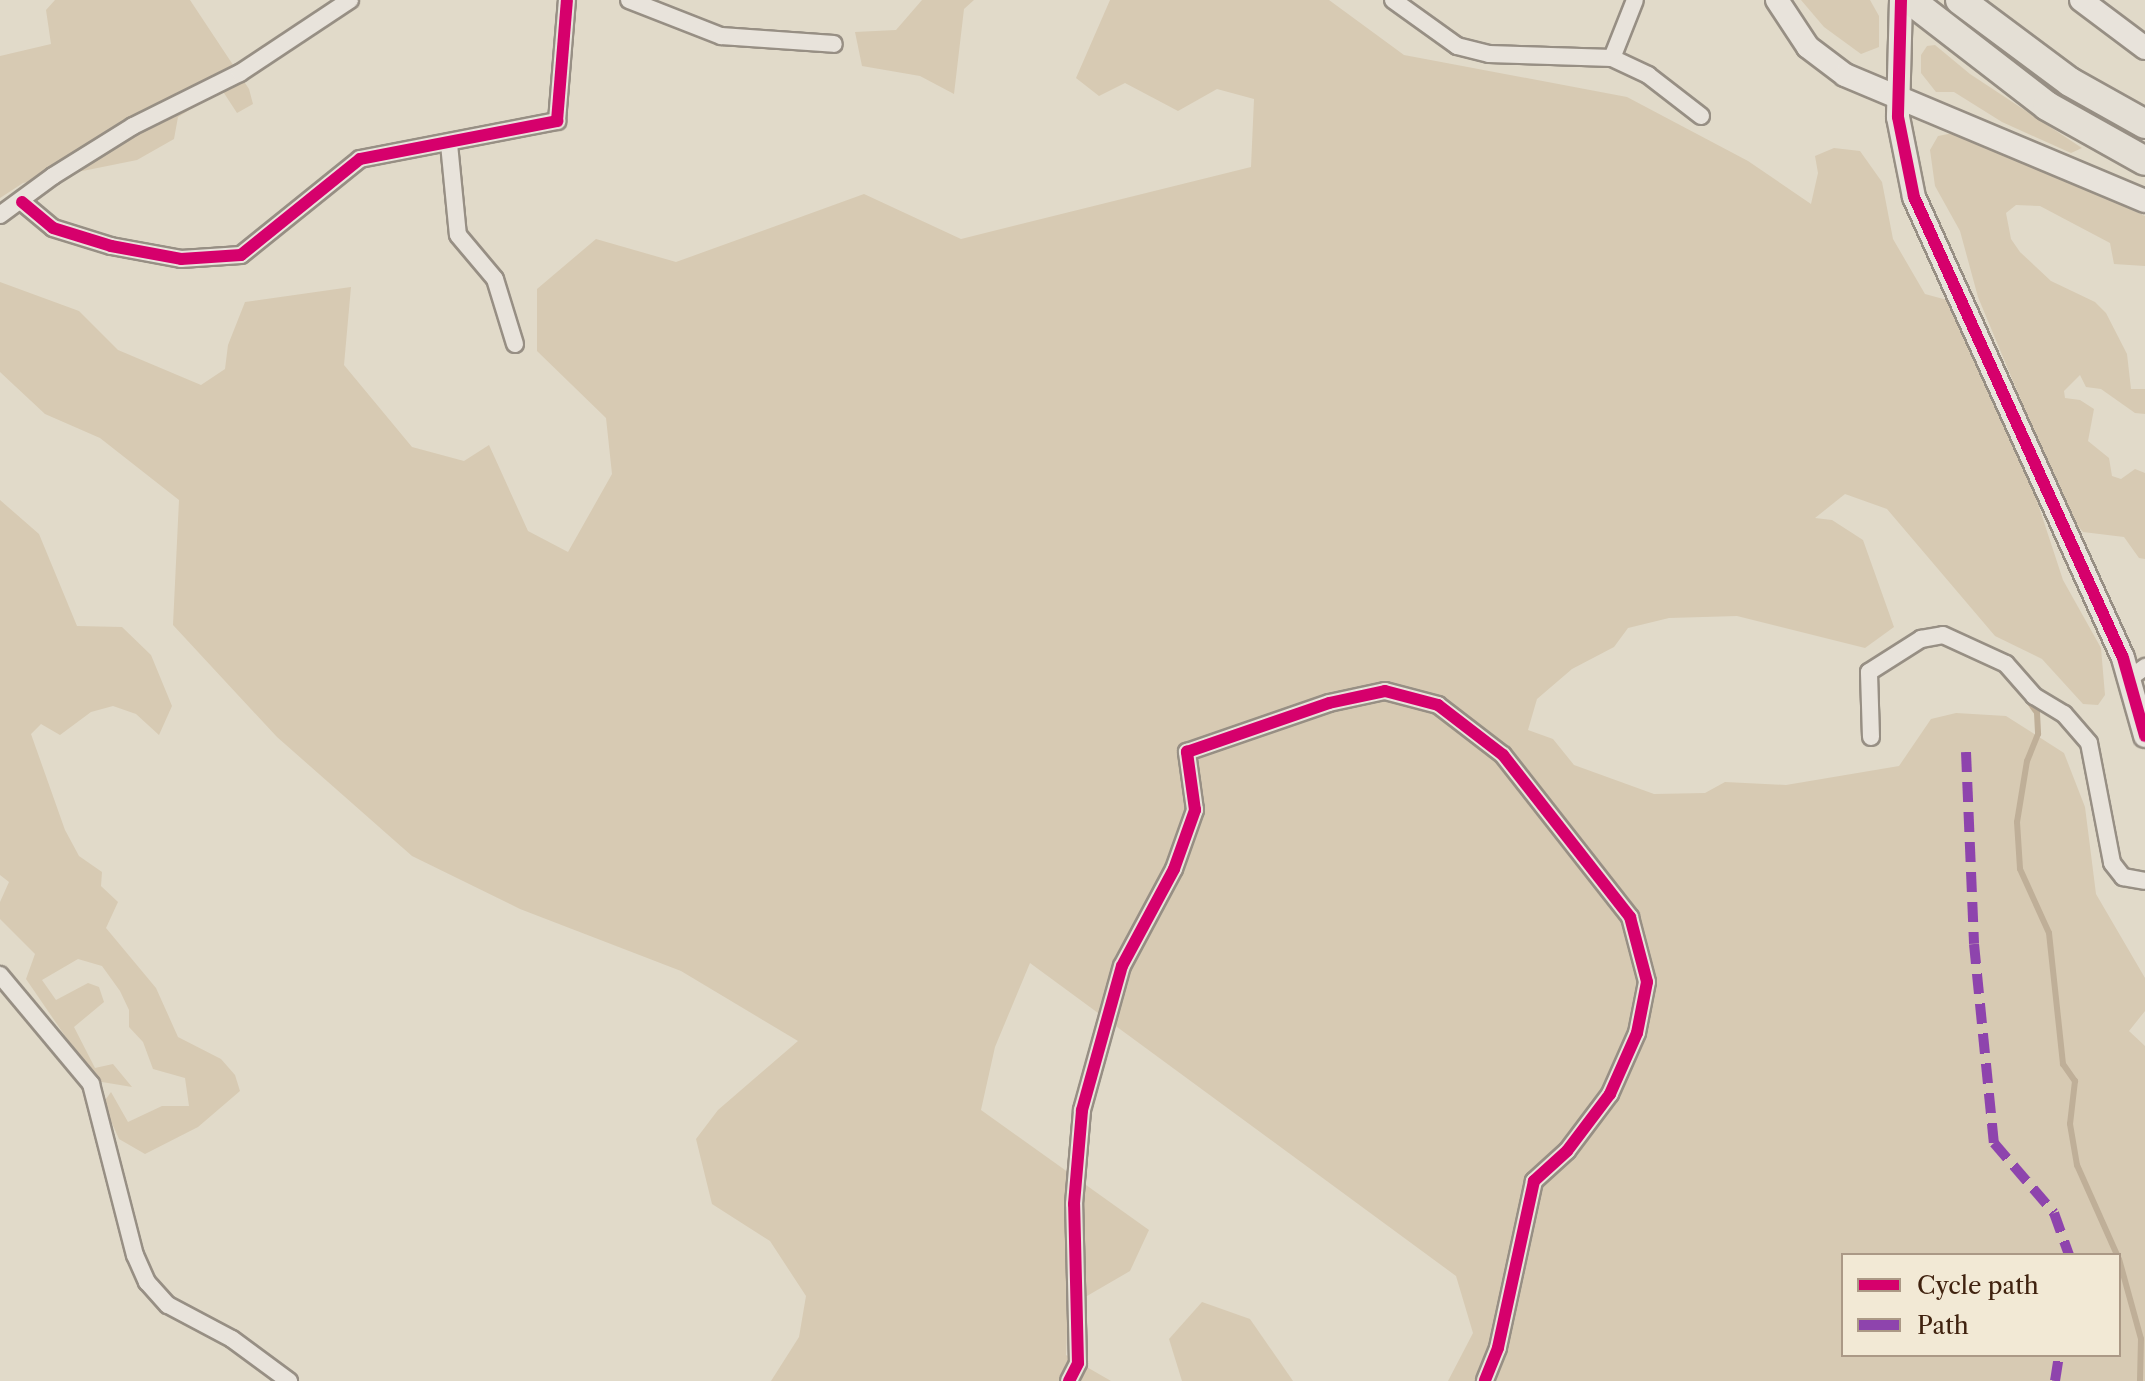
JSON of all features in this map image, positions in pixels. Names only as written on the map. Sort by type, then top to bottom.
[{"type":"highway","points":[[1910,0],[1969,49],[2047,106],[2145,161]]},
{"type":"highway","points":[[1970,9],[2070,82],[2145,124]]},
{"type":"street","points":[[0,215],[22,202],[53,176],[133,126],[240,73],[350,0]]},
{"type":"street","points":[[22,202],[53,228],[111,246],[181,259],[219,259],[257,246],[360,159],[384,150],[449,144],[557,121],[567,0]]},
{"type":"street","points":[[629,0],[721,36],[834,44]]},
{"type":"street","points":[[1393,0],[1457,46],[1489,54],[1612,58],[1648,75],[1701,116]]},
{"type":"street","points":[[1612,58],[1635,0]]},
{"type":"street","points":[[1777,0],[1798,36],[1819,57],[1897,98],[2145,201]]},
{"type":"street","points":[[1901,0],[1897,98],[1908,175],[1924,226],[2137,672],[2145,736]]},
{"type":"street","points":[[2081,0],[2145,48]]},
{"type":"street","points":[[449,144],[458,235],[495,279],[515,344]]},
{"type":"street","points":[[1871,737],[1869,672],[1921,639],[1943,635],[2006,664],[2034,696],[2064,714],[2089,743],[2112,863],[2123,877],[2145,881]]},
{"type":"street","points":[[1069,1381],[1078,1363],[1074,1204],[1082,1110],[1122,966],[1174,869],[1195,810],[1187,752],[1213,739],[1329,703],[1385,691],[1438,705],[1503,755],[1630,917],[1647,982],[1637,1033],[1610,1094],[1567,1151],[1534,1181],[1498,1348],[1485,1381]]},
{"type":"street","points":[[0,975],[91,1084],[135,1255],[147,1282],[168,1305],[232,1339],[289,1381]]},
{"type":"shaded area","points":[[55,0],[190,0],[249,89],[253,104],[237,113],[222,90],[178,117],[174,139],[137,160],[23,183],[0,198],[0,56],[51,44],[46,10]]},
{"type":"shaded area","points":[[922,0],[974,0],[964,9],[954,94],[920,76],[862,66],[855,32],[896,30]]},
{"type":"shaded area","points":[[1110,0],[1329,0],[1404,55],[1627,97],[1748,161],[1811,204],[1818,173],[1815,156],[1834,148],[1860,151],[1882,182],[1893,239],[1925,294],[1947,300],[2017,440],[2063,580],[2101,648],[2105,695],[2098,705],[2083,704],[2042,659],[1995,636],[1887,509],[1845,494],[1815,518],[1832,520],[1863,540],[1894,627],[1865,648],[1737,616],[1669,618],[1628,628],[1614,647],[1572,669],[1537,699],[1528,730],[1553,739],[1574,765],[1654,794],[1705,793],[1725,782],[1786,785],[1899,766],[1931,719],[1956,713],[2006,716],[2064,753],[2085,807],[2096,894],[2145,978],[2145,1011],[2129,1031],[2145,1046],[2145,1381],[1448,1381],[1473,1333],[1456,1276],[1030,963],[995,1047],[981,1110],[1149,1230],[1130,1271],[1068,1307],[1066,1355],[1111,1381],[771,1381],[799,1337],[806,1296],[770,1241],[712,1204],[696,1139],[718,1110],[798,1041],[681,971],[520,909],[412,856],[277,737],[173,625],[179,500],[100,438],[45,414],[0,372],[0,282],[79,311],[118,350],[201,385],[225,369],[228,345],[245,302],[351,287],[344,365],[412,447],[464,461],[489,445],[528,531],[568,552],[612,474],[606,418],[537,351],[537,289],[596,239],[676,262],[864,194],[961,239],[1251,167],[1254,99],[1217,89],[1178,111],[1125,83],[1099,96],[1076,78]]},
{"type":"shaded area","points":[[1801,0],[1870,0],[1879,16],[1879,47],[1861,54],[1824,27]]},
{"type":"shaded area","points":[[1935,45],[1970,74],[2082,148],[2071,153],[2002,122],[1954,92],[1936,92],[1921,73],[1921,55],[1927,46]]},
{"type":"shaded area","points":[[1953,133],[1990,144],[2145,216],[2145,266],[2114,264],[2110,243],[2040,206],[2016,205],[2006,213],[2011,239],[2020,252],[2051,281],[2095,302],[2106,313],[2127,354],[2131,389],[2145,389],[2145,414],[2135,413],[2101,389],[2086,387],[2080,375],[2064,391],[2065,398],[2080,400],[2094,409],[2088,441],[2109,458],[2112,476],[2121,479],[2135,469],[2145,473],[2145,559],[2139,558],[2124,537],[2083,532],[2069,516],[1978,297],[1960,231],[1935,186],[1930,150],[1938,136]]},
{"type":"shaded area","points":[[0,500],[39,534],[77,626],[122,627],[151,655],[172,706],[159,735],[136,714],[113,706],[91,712],[60,735],[41,724],[31,734],[65,830],[79,856],[102,872],[101,886],[118,902],[106,928],[156,988],[178,1037],[221,1059],[235,1075],[240,1091],[198,1127],[145,1154],[119,1139],[103,1103],[111,1092],[128,1122],[162,1106],[189,1106],[185,1078],[153,1069],[143,1042],[129,1027],[129,1010],[120,991],[102,966],[78,959],[42,980],[56,1000],[88,983],[99,987],[104,1002],[74,1027],[95,1068],[113,1064],[132,1087],[96,1081],[26,979],[35,954],[0,919],[0,902],[9,882],[0,875]]},
{"type":"shaded area","points":[[1202,1302],[1250,1319],[1293,1381],[1182,1381],[1169,1339]]},
{"type":"waterway","points":[[2026,697],[2037,713],[2038,734],[2027,761],[2017,822],[2020,869],[2049,933],[2063,1064],[2075,1081],[2070,1124],[2077,1165],[2116,1253]]},
{"type":"waterway","points":[[2121,1266],[2141,1339],[2140,1381]]},
{"type":"marked path","points":[[1966,752],[1974,944],[1994,1143],[2054,1213],[2068,1253]]},
{"type":"marked path","points":[[2055,1381],[2059,1357]]},
{"type":"cycle path","points":[[22,202],[53,228],[111,246],[181,259],[241,255],[360,159],[557,121],[567,0]]},
{"type":"cycle path","points":[[1901,0],[1898,117],[1914,197],[2123,658],[2145,736]]},
{"type":"cycle path","points":[[1069,1381],[1078,1363],[1074,1204],[1082,1110],[1122,966],[1174,869],[1195,810],[1187,752],[1329,703],[1385,691],[1438,705],[1503,755],[1630,917],[1647,982],[1637,1033],[1610,1094],[1567,1151],[1534,1181],[1498,1348],[1485,1381]]}]
